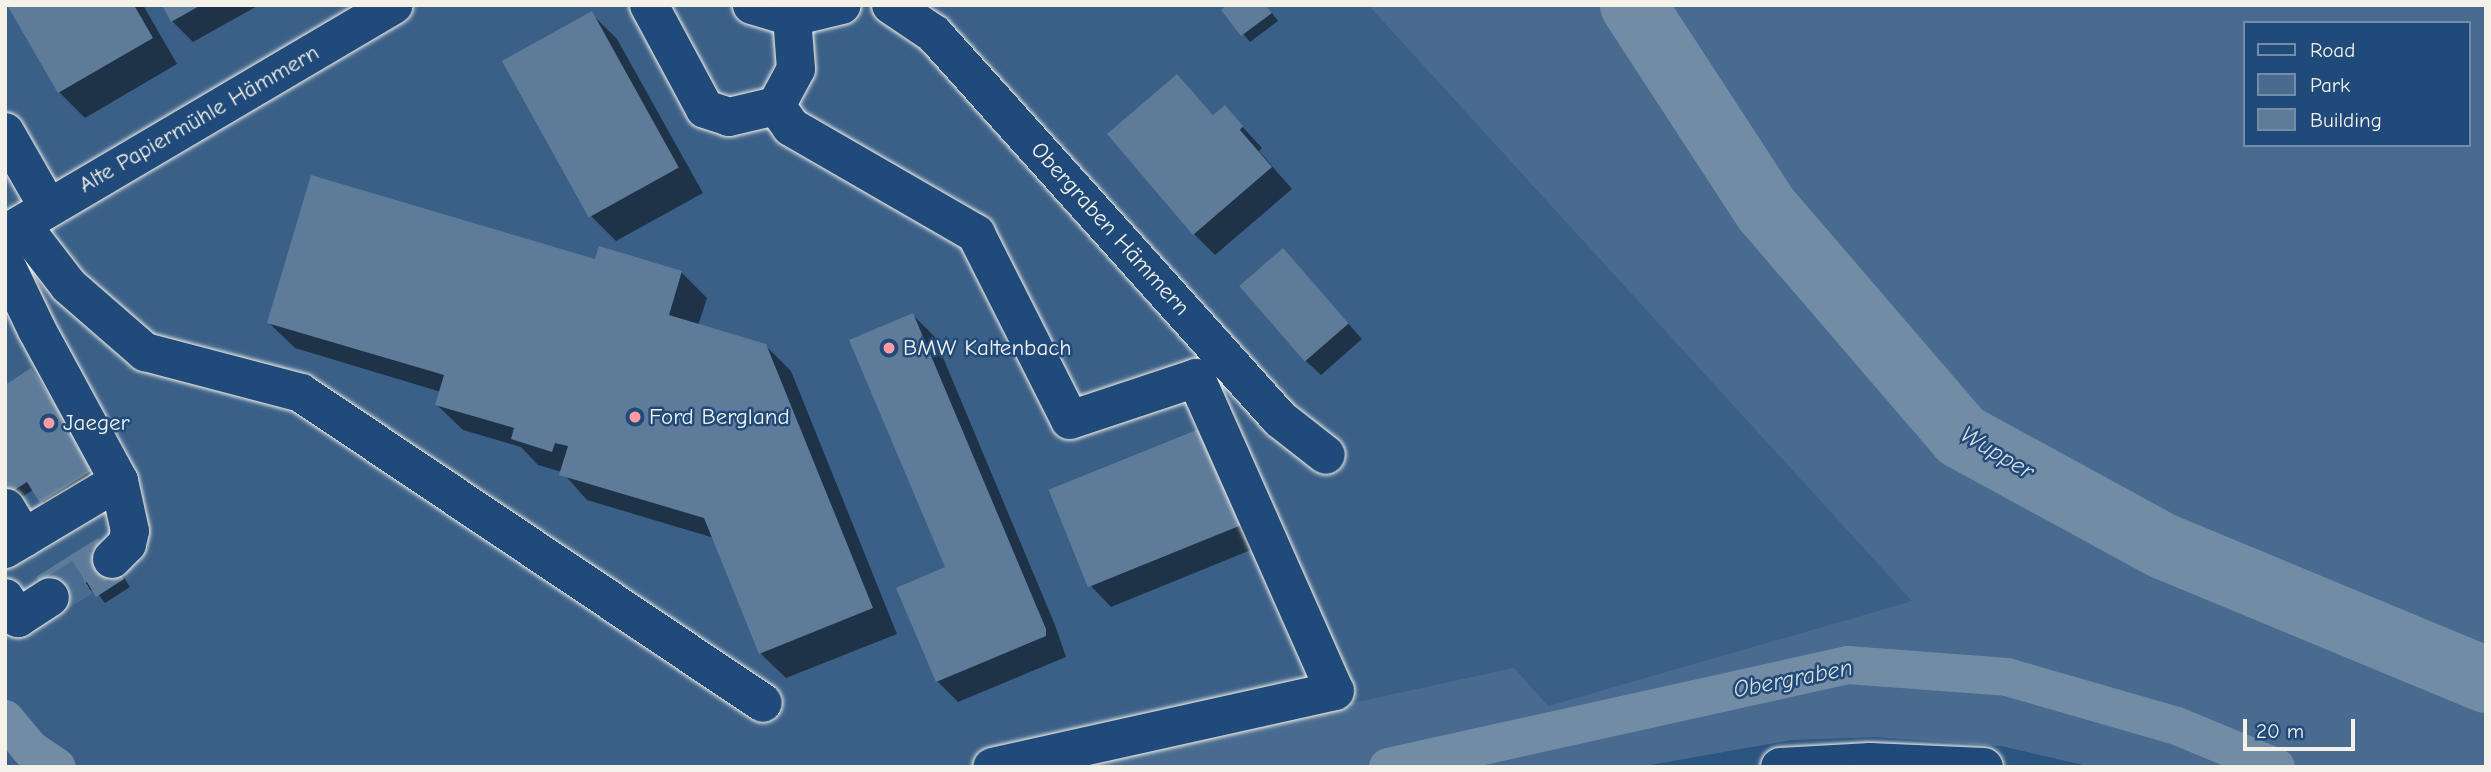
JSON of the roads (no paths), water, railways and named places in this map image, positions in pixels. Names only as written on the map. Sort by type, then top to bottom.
[{"type":"main road","name":"Alte Papiermühle Hämmern","points":[[25,222],[394,5]]},
{"type":"main road","points":[[649,5],[705,109],[729,117],[776,106],[796,69],[792,17]]},
{"type":"main road","points":[[752,5],[792,17],[842,5]]},
{"type":"main road","name":"Obergraben Hämmern","points":[[891,5],[934,34],[1280,419],[1326,455]]},
{"type":"main road","points":[[776,106],[791,127],[976,234],[1070,420],[1196,378],[1335,691],[992,767]]},
{"type":"main road","points":[[5,132],[25,222],[69,286],[145,352],[302,393],[763,704]]},
{"type":"main road","points":[[5,262],[37,330],[118,481],[130,531],[127,544],[112,559]]},
{"type":"main road","points":[[12,532],[118,481]]},
{"type":"main road","points":[[5,598],[18,618],[50,597]]},
{"type":"main road","points":[[1788,766],[1870,762],[1984,767]]},
{"type":"waterway","name":"Wupper","points":[[1633,5],[1766,209],[1961,436],[2163,546],[2486,680]]},
{"type":"waterway","name":"Obergraben","points":[[1388,767],[1848,665],[2007,677],[2177,726],[2276,767]]},
{"type":"waterway","name":"Obergraben","points":[[5,719],[30,749],[57,767]]},
{"type":"tunnel","points":[[50,597],[112,559]]},
{"type":"place","name":"BMW Kaltenbach","points":[[889,348]]},
{"type":"place","name":"Ford Bergland","points":[[635,417]]},
{"type":"place","name":"Jaeger","points":[[49,423]]}]
